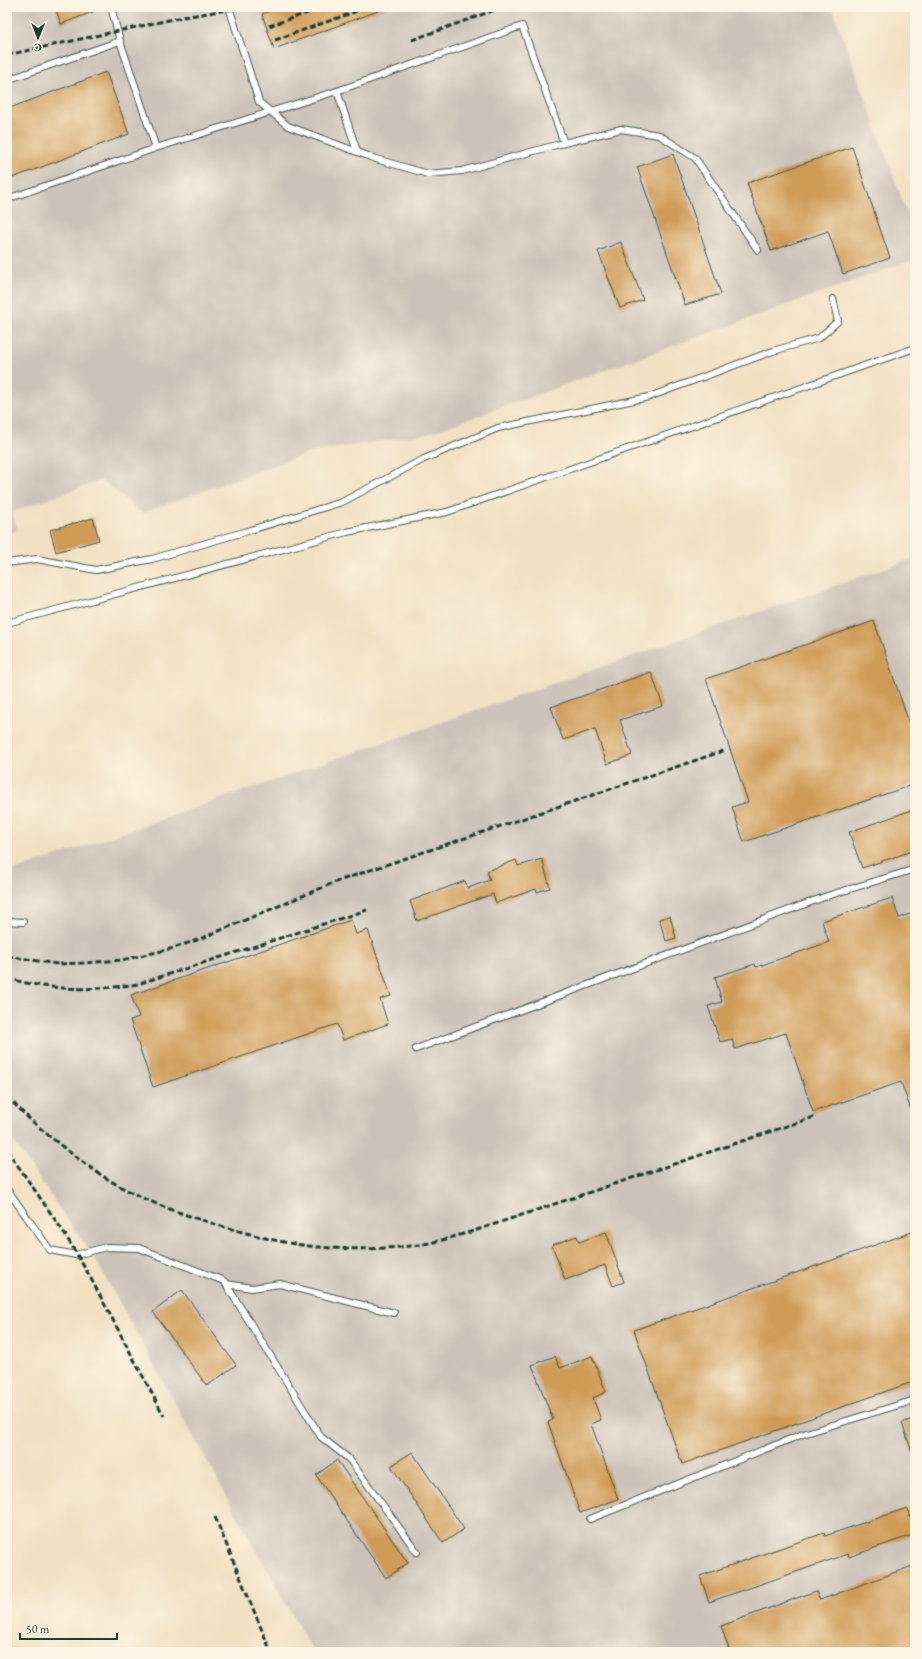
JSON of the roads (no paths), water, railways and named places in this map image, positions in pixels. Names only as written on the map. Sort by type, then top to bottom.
[{"type":"lane","points":[[111,7],[120,41],[156,148]]},
{"type":"lane","points":[[230,7],[259,102],[288,126],[357,151],[428,174],[462,172],[564,143],[621,129],[659,136],[695,158],[758,250]]},
{"type":"lane","points":[[7,199],[156,148],[337,91],[522,26],[564,143]]},
{"type":"lane","points":[[7,80],[120,41]]},
{"type":"lane","points":[[337,91],[357,151]]},
{"type":"lane","points":[[7,564],[37,559],[96,570],[152,559],[342,502],[424,459],[498,428],[649,397],[773,351],[819,338],[838,320],[833,299]]},
{"type":"lane","points":[[7,623],[347,532],[447,512],[915,348]]},
{"type":"lane","points":[[416,1049],[827,896],[915,869]]},
{"type":"lane","points":[[7,921],[23,922]]},
{"type":"lane","points":[[7,1189],[50,1250],[76,1255],[106,1247],[139,1248],[226,1284],[252,1288],[280,1284],[394,1313]]},
{"type":"lane","points":[[226,1284],[321,1437],[349,1459],[417,1552]]},
{"type":"lane","points":[[590,1519],[803,1434],[915,1400]]},
{"type":"railway","points":[[7,55],[183,17],[246,7]]},
{"type":"railway","points":[[269,26],[325,7]]},
{"type":"railway","points":[[275,40],[369,7]]},
{"type":"railway","points":[[412,40],[503,7]]},
{"type":"railway","points":[[7,956],[57,964],[83,963],[122,960],[170,949],[200,939],[338,881],[726,750]]},
{"type":"railway","points":[[7,978],[40,985],[88,989],[138,984],[367,910]]},
{"type":"railway","points":[[7,1096],[34,1123],[77,1158],[99,1174],[147,1200],[171,1210],[221,1226],[267,1238],[309,1246],[352,1249],[427,1244],[477,1230],[817,1116]]},
{"type":"railway","points":[[7,1150],[63,1231],[89,1275],[164,1416]]},
{"type":"railway","points":[[215,1517],[271,1652]]}]
